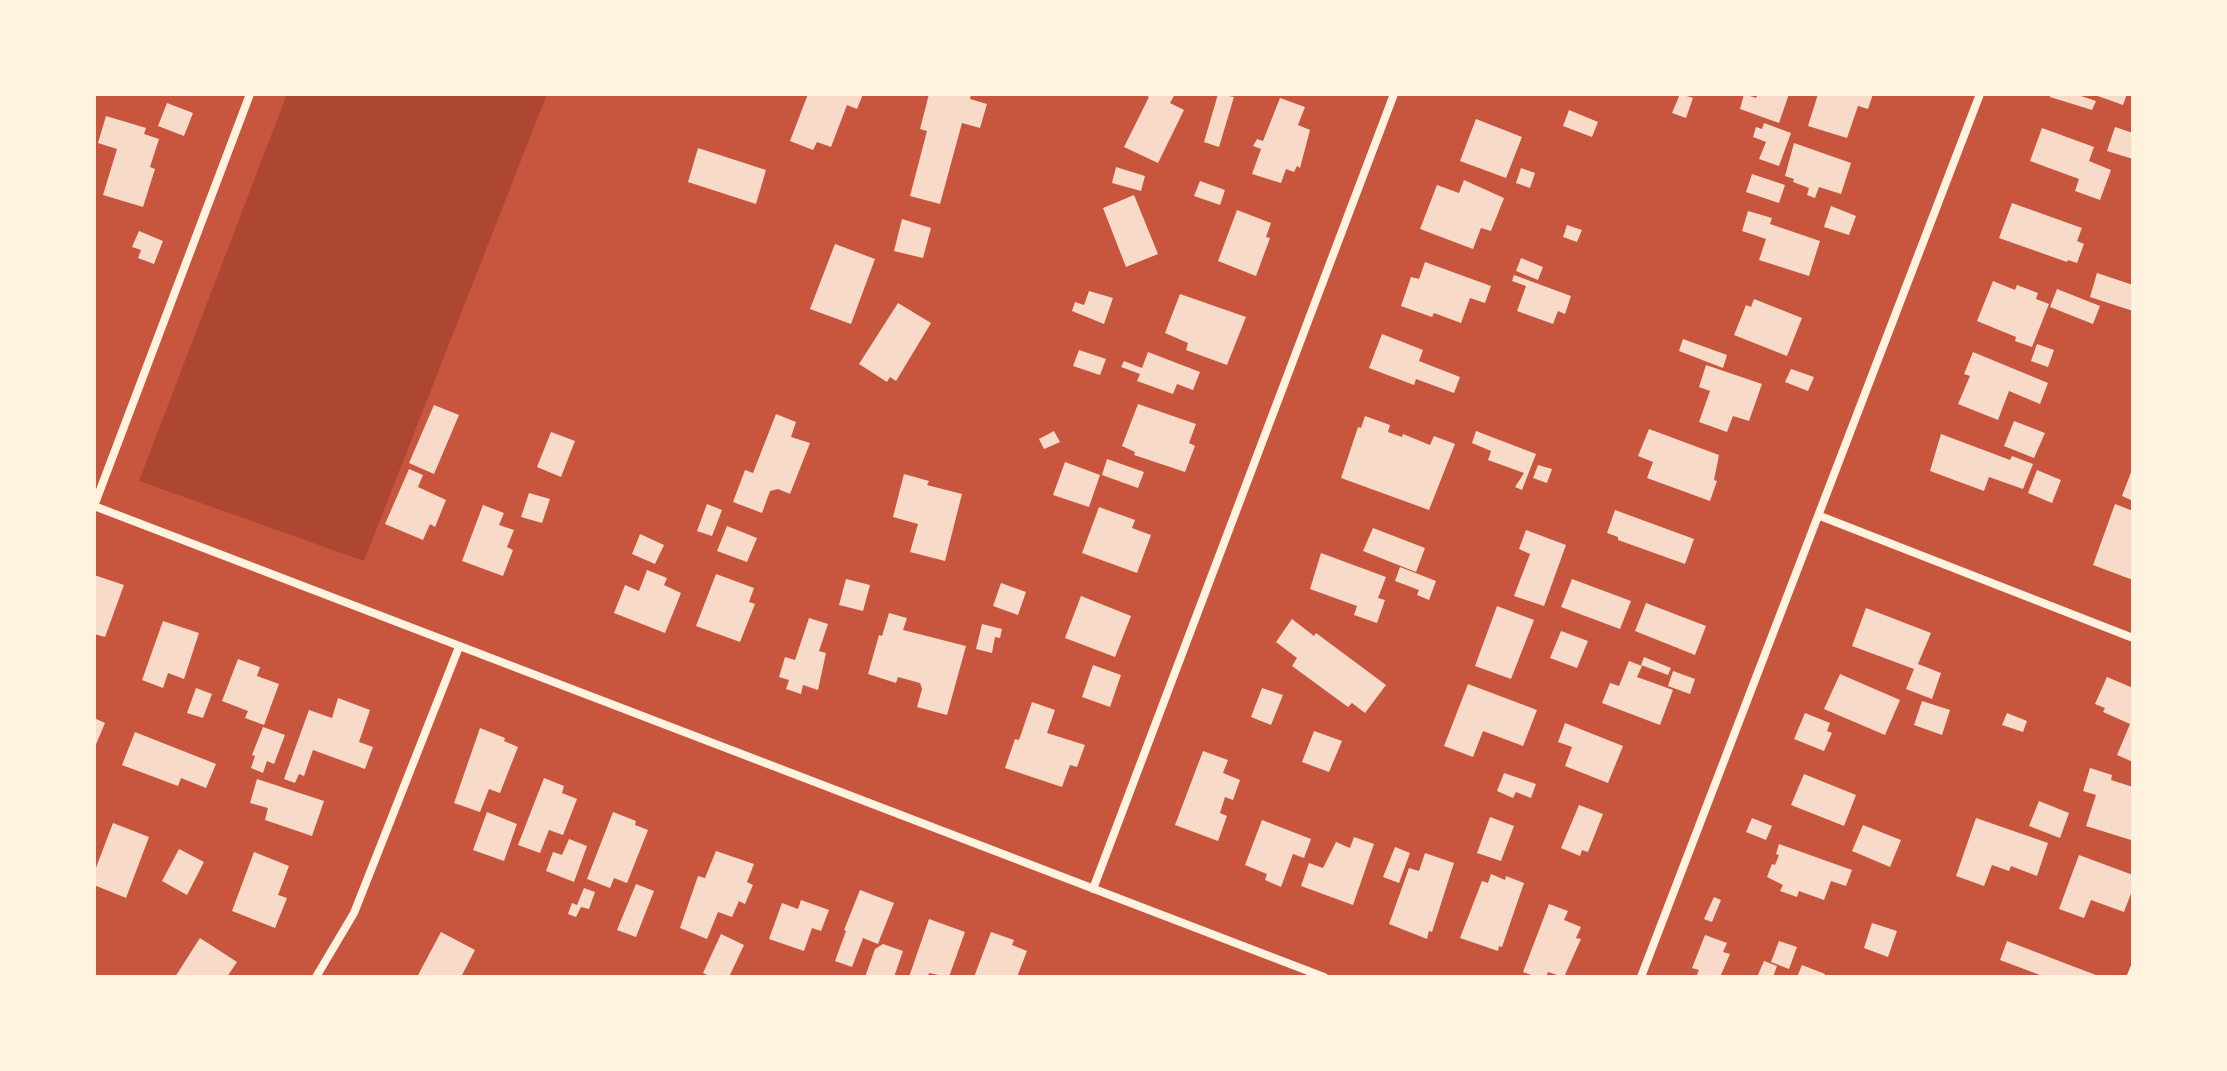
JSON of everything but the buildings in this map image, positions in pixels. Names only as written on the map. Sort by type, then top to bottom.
[{"type":"street","points":[[250,94],[94,506],[1324,977]]},
{"type":"street","points":[[1093,889],[1394,94]]},
{"type":"street","points":[[1641,977],[1980,94]]},
{"type":"street","points":[[1820,516],[2133,638]]},
{"type":"street","points":[[316,977],[354,913],[459,647]]},
{"type":"path","points":[[2129,977],[2133,967]]},
{"type":"shaded area","points":[[287,94],[547,94],[364,561],[139,481]]}]
